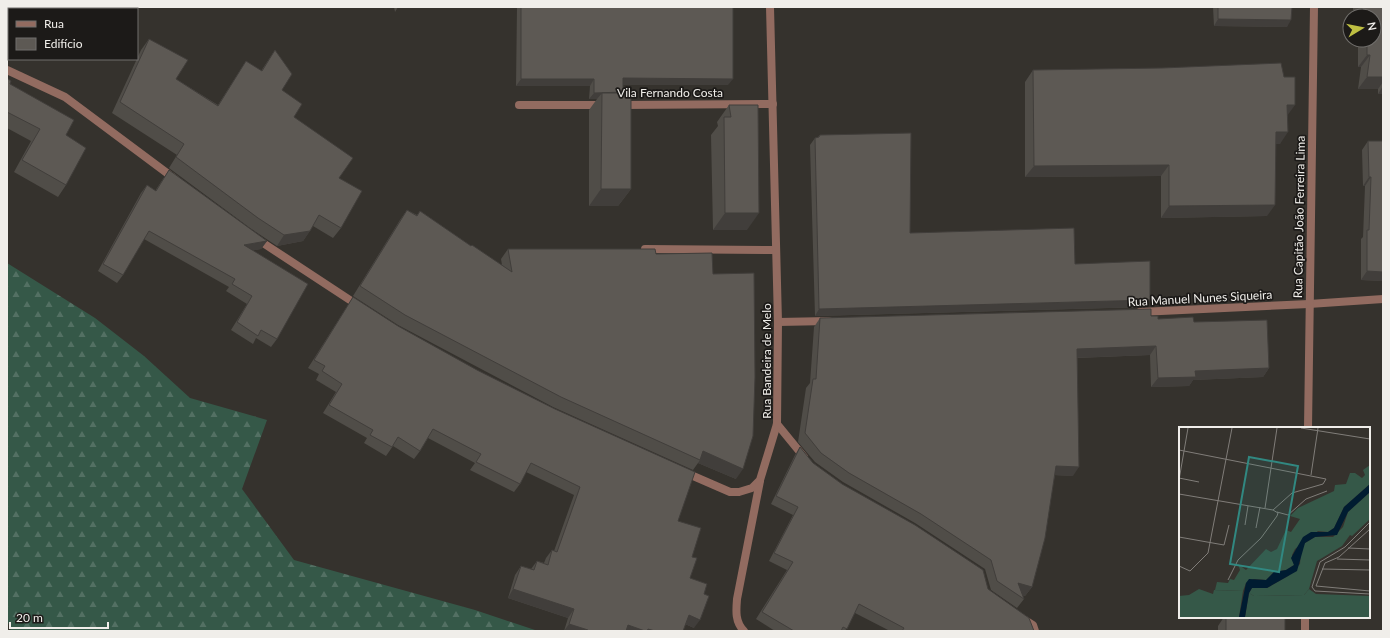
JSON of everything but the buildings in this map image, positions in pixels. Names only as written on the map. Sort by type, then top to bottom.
[{"type":"street","name":"Rua Bandeira de Melo","points":[[770,7],[778,322],[777,424],[811,466]]},
{"type":"street","name":"Rua Capitão João Ferreira Lima","points":[[1308,427],[1314,7]]},
{"type":"street","points":[[7,70],[65,97],[185,187]]},
{"type":"street","name":"Vila Fernando Costa","points":[[519,105],[773,104]]},
{"type":"street","points":[[247,232],[369,313]]},
{"type":"street","points":[[635,249],[776,250]]},
{"type":"street","name":"Rua Manuel Nunes Siqueira","points":[[1134,313],[1383,299]]},
{"type":"street","points":[[778,322],[841,320]]},
{"type":"street","points":[[744,631],[739,626],[736,614],[737,599],[760,480],[777,424]]},
{"type":"street","points":[[677,469],[730,492],[739,492],[752,488],[760,480]]},
{"type":"street","points":[[1016,613],[1034,625],[1035,631]]},
{"type":"street","points":[[1305,618],[1305,631]]},
{"type":"green space","points":[[7,263],[95,318],[144,356],[190,398],[267,420],[242,489],[294,560],[475,610],[538,631],[11,631],[7,619]]}]
